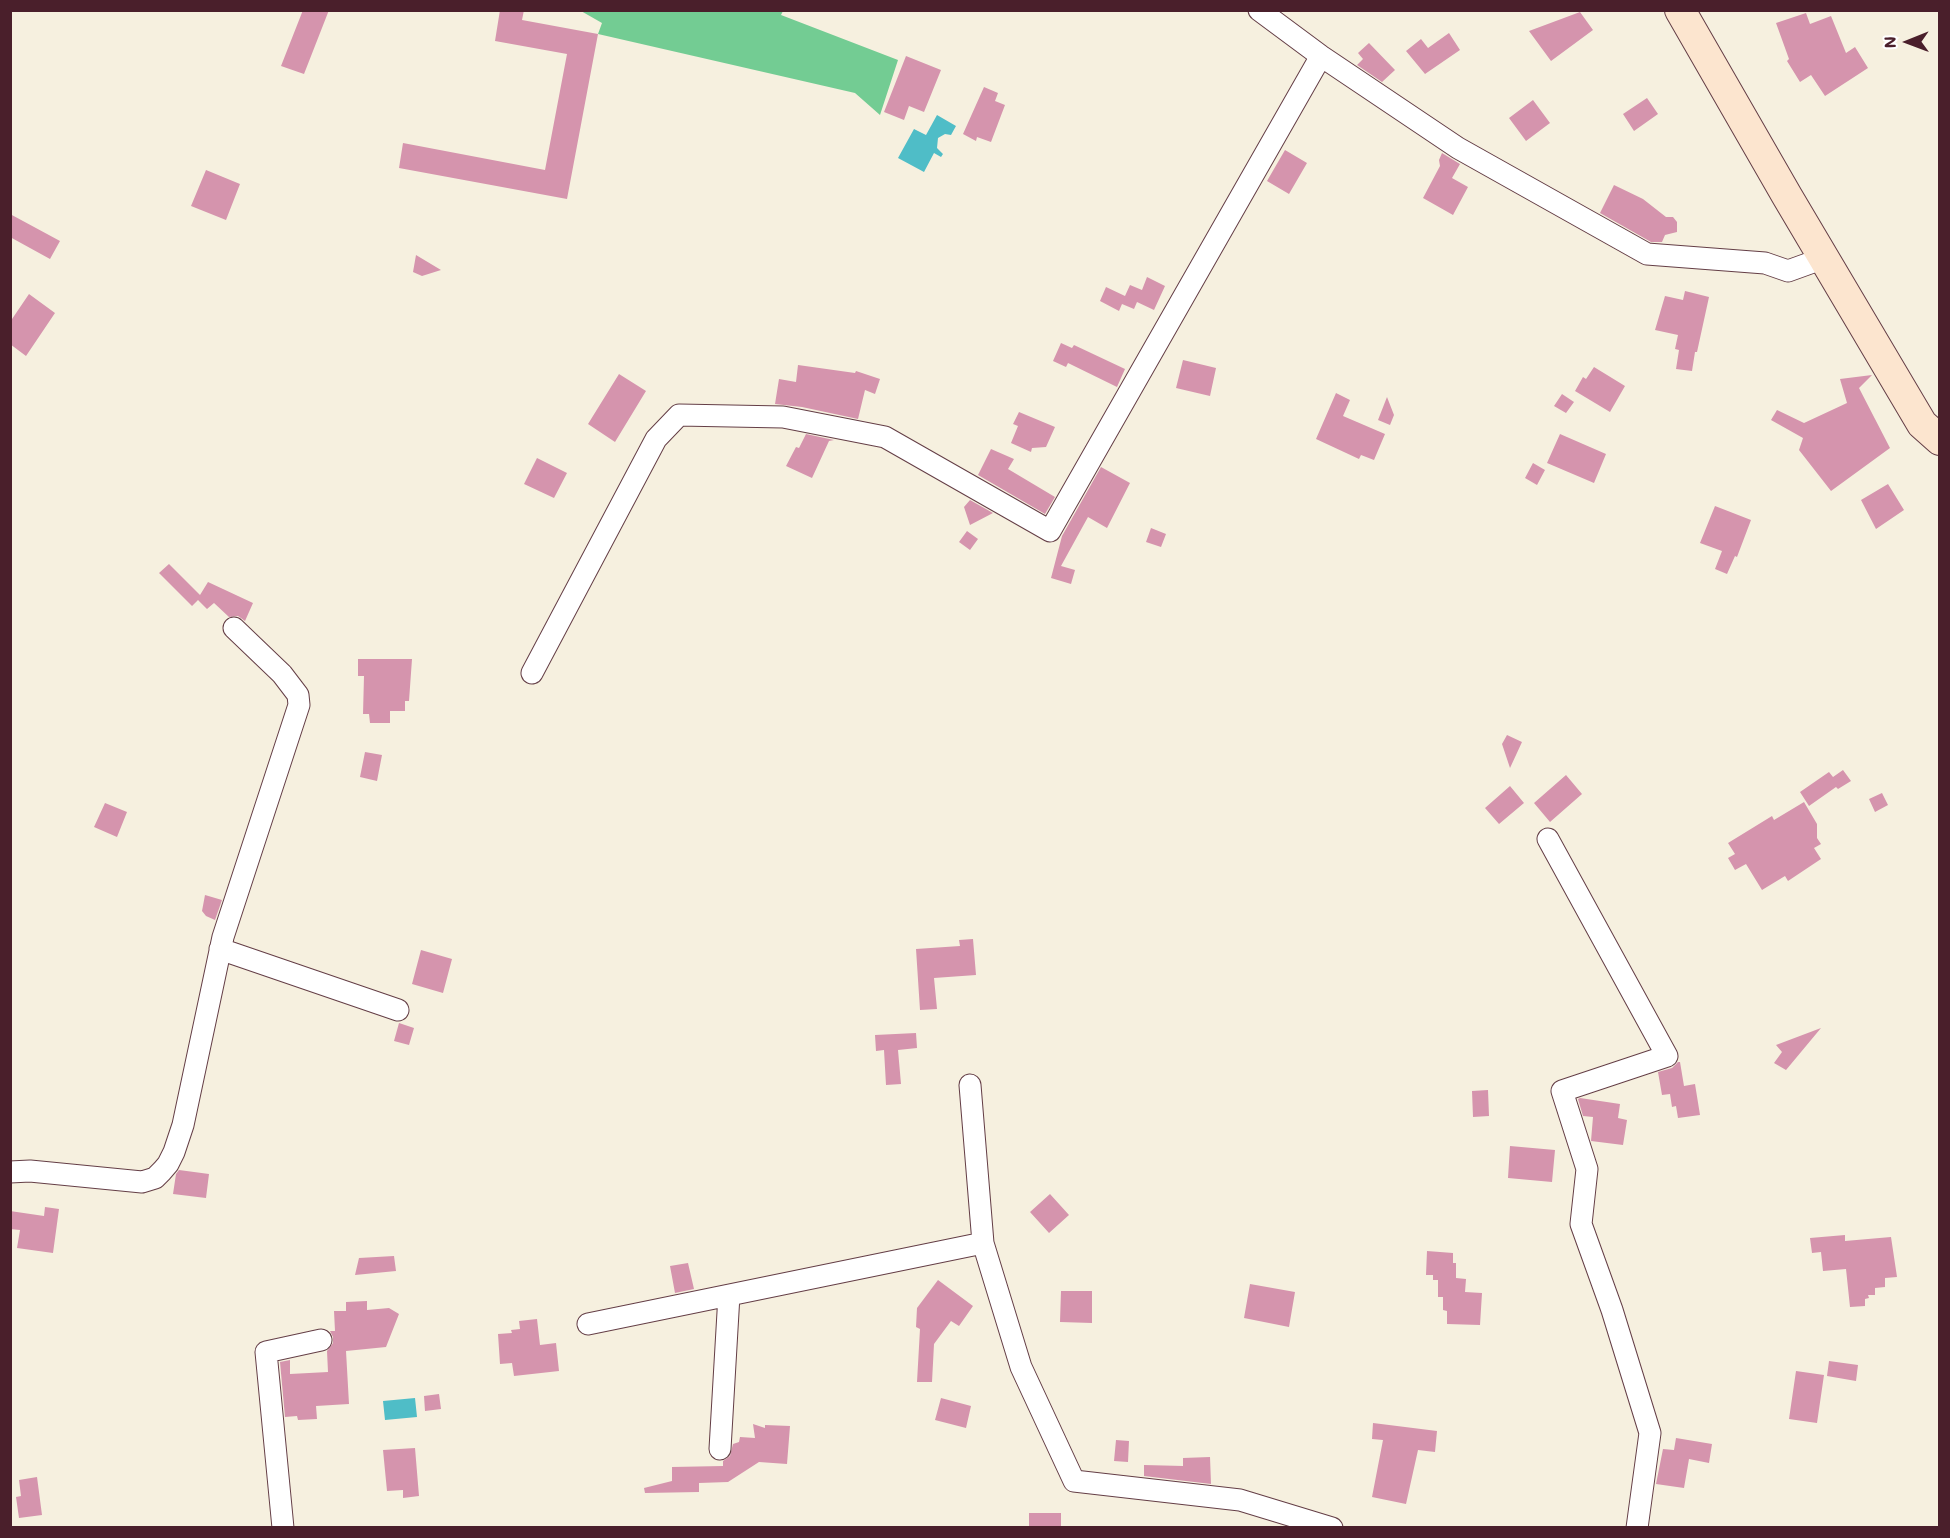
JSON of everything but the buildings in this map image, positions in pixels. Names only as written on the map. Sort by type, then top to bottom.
[{"type":"main road","points":[[1680,10],[1922,424],[1940,440]]},
{"type":"street","points":[[1259,10],[1321,56],[1458,148],[1647,254],[1765,263],[1788,271],[1824,258]]},
{"type":"street","points":[[532,673],[656,439],[679,415],[783,417],[885,437],[1050,531],[1321,56]]},
{"type":"street","points":[[10,1172],[30,1171],[142,1182],[155,1178],[174,1152],[183,1125],[222,937],[299,705],[298,695],[282,674],[234,628]]},
{"type":"street","points":[[1548,839],[1667,1056],[1562,1091],[1587,1169],[1581,1224],[1612,1310],[1650,1433],[1637,1527]]},
{"type":"street","points":[[220,949],[398,1010]]},
{"type":"street","points":[[970,1085],[983,1243],[1021,1367],[1074,1481],[1240,1500],[1332,1527]]},
{"type":"street","points":[[588,1324],[983,1243]]},
{"type":"street","points":[[720,1449],[729,1295]]},
{"type":"street","points":[[283,1527],[266,1352],[321,1340]]},
{"type":"green space","points":[[581,11],[783,11],[781,15],[898,60],[880,115],[855,93],[598,34],[602,23]]},
{"type":"water","points":[[937,115],[956,126],[951,135],[945,134],[938,138],[937,148],[943,154],[941,157],[934,153],[924,172],[898,158],[914,129],[926,135]]},
{"type":"water","points":[[415,1398],[417,1417],[385,1420],[383,1401]]}]
